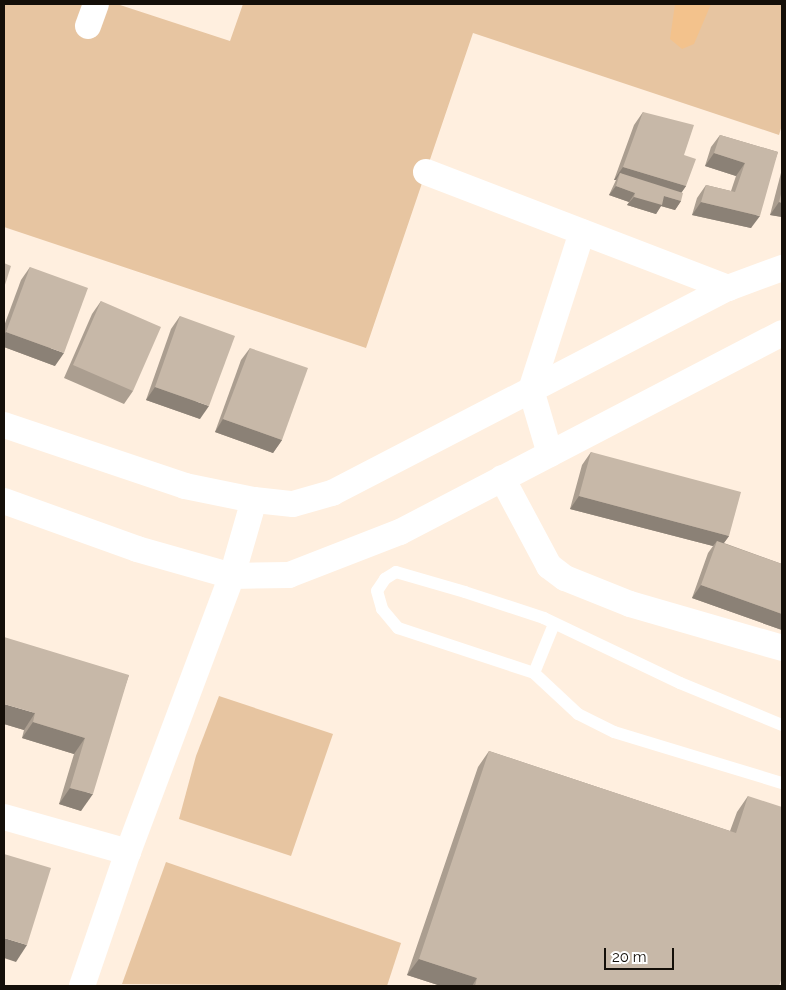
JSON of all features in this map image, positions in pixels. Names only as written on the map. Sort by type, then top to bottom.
[{"type":"street","points":[[426,172],[728,288]]},
{"type":"street","points":[[550,454],[531,390],[582,232]]},
{"type":"street","points":[[4,425],[185,486],[254,500],[294,504],[332,493],[728,288],[782,268]]},
{"type":"street","points":[[4,501],[137,549],[232,576],[289,575],[353,552],[550,454],[782,333]]},
{"type":"street","points":[[502,478],[549,566],[565,578],[630,604],[782,648]]},
{"type":"street","points":[[82,986],[128,852],[232,576],[254,500]]},
{"type":"street","points":[[4,818],[128,852]]},
{"type":"lane","points":[[782,725],[680,683],[554,624],[465,592],[396,572],[386,579],[377,591],[382,609],[398,628],[534,673],[578,714],[614,732],[782,783]]},
{"type":"lane","points":[[534,673],[554,624]]},
{"type":"shaded area","points":[[4,4],[117,4],[230,41],[243,4],[782,4],[782,125],[779,135],[473,33],[366,348],[4,227]]},
{"type":"shaded area","points":[[675,4],[711,4],[694,44],[682,49],[670,39]]},
{"type":"shaded area","points":[[219,696],[333,734],[291,856],[179,819],[196,756]]},
{"type":"shaded area","points":[[166,862],[401,943],[387,986],[122,984]]},
{"type":"building","points":[[643,112],[694,125],[684,155],[696,159],[686,186],[623,167]]},
{"type":"building","points":[[720,135],[778,152],[760,216],[701,202],[706,185],[735,192],[745,163],[714,153]]},
{"type":"building","points":[[620,173],[683,193],[681,201],[664,196],[662,205],[634,197],[635,193],[616,186]]},
{"type":"building","points":[[782,190],[782,203],[779,202]]},
{"type":"building","points":[[4,263],[11,266],[4,288]]},
{"type":"building","points":[[30,267],[88,288],[64,353],[6,332]]},
{"type":"building","points":[[101,301],[161,327],[133,391],[73,365]]},
{"type":"building","points":[[180,316],[235,336],[209,406],[155,387]]},
{"type":"building","points":[[250,348],[308,368],[282,440],[223,419]]},
{"type":"building","points":[[591,452],[741,492],[729,536],[579,496]]},
{"type":"building","points":[[717,541],[782,564],[782,614],[701,585]]},
{"type":"building","points":[[4,637],[129,675],[93,794],[70,788],[85,738],[33,722],[35,713],[4,704]]},
{"type":"building","points":[[489,751],[736,833],[748,796],[782,807],[782,978],[779,986],[475,986],[477,978],[419,959]]},
{"type":"building","points":[[4,854],[51,868],[27,945],[4,938]]}]
